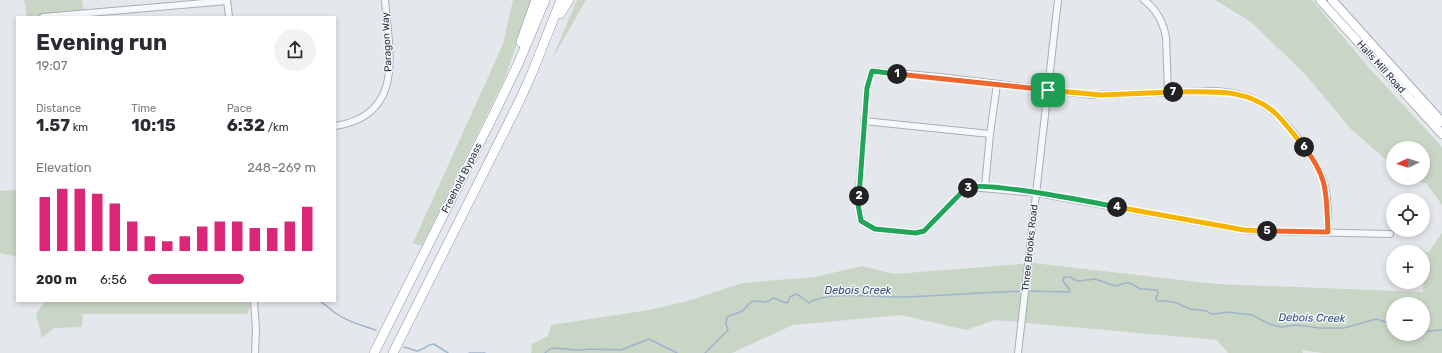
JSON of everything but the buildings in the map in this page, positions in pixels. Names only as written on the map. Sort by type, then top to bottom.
[{"type":"highway","points":[[495,112],[536,0]]},
{"type":"highway","name":"Freehold Bypass","points":[[374,353],[495,112],[518,64],[545,0]]},
{"type":"highway","name":"Freehold Bypass","points":[[393,353],[520,100],[561,0]]},
{"type":"highway","points":[[548,34],[569,0]]},
{"type":"main road","name":"Halls Mill Road","points":[[1320,0],[1442,134]]},
{"type":"main road","name":"Halls Mill Road","points":[[1332,0],[1442,122]]},
{"type":"street","name":"Paragon Way","points":[[336,126],[351,122],[362,117],[376,105],[386,90],[390,65],[384,0]]},
{"type":"street","name":"Three Brooks Road","points":[[1018,353],[1058,0]]},
{"type":"street","points":[[1144,0],[1156,12],[1164,28],[1166,37],[1168,93]]},
{"type":"street","points":[[54,16],[227,1],[229,16]]},
{"type":"street","points":[[1328,232],[1327,198],[1320,173],[1307,151],[1274,112],[1255,100],[1233,93],[1216,91],[1097,95],[872,71],[867,88],[858,204],[861,221],[875,229],[916,233],[924,231],[962,192],[970,187],[985,187],[1037,193],[1244,230],[1386,234]]},
{"type":"street","points":[[985,187],[997,84]]},
{"type":"street","points":[[864,121],[990,134]]},
{"type":"street","points":[[254,302],[256,329],[255,353]]},
{"type":"green space","points":[[24,0],[82,0],[84,13],[27,16]]},
{"type":"green space","points":[[513,0],[532,0],[505,78],[422,246],[413,243],[503,44]]},
{"type":"green space","points":[[577,0],[586,0],[551,61]]},
{"type":"green space","points":[[1215,0],[1312,0],[1371,70],[1442,147],[1442,205],[1427,185],[1430,185],[1430,141],[1386,141],[1386,160],[1351,129],[1304,73],[1251,22]]},
{"type":"green space","points":[[16,190],[16,257],[0,253],[0,191]]},
{"type":"green space","points":[[1442,233],[1442,353],[1323,353],[1302,350],[1303,353],[1228,353],[1217,340],[995,320],[966,330],[901,315],[793,325],[732,353],[531,353],[532,344],[548,336],[551,325],[649,310],[688,301],[742,283],[815,277],[862,266],[894,274],[1033,263],[1216,284],[1423,292],[1423,289],[1430,289],[1430,250]]},
{"type":"green space","points":[[44,302],[253,302],[247,314],[83,314],[82,327],[54,328],[42,338],[36,314]]},
{"type":"waterway","name":"Debois Creek","points":[[1028,291],[1070,292],[1063,281],[1064,277],[1070,277],[1079,281],[1095,279],[1115,286],[1130,283],[1140,289],[1157,290],[1157,301],[1177,303],[1190,309],[1206,311],[1212,314],[1226,312],[1252,315],[1269,324],[1281,327],[1297,325],[1320,328],[1344,328],[1376,319],[1386,322]]},
{"type":"waterway","name":"Debois Creek","points":[[705,353],[728,330],[726,324],[727,317],[742,311],[754,301],[764,302],[773,298],[786,303],[790,297],[795,294],[809,303],[817,299],[840,296],[902,297],[1024,291]]},
{"type":"waterway","name":"Debois Creek","points":[[321,302],[346,319],[356,324],[376,330]]},
{"type":"waterway","name":"Debois Creek","points":[[1430,331],[1442,330]]},
{"type":"waterway","name":"Debois Creek","points":[[545,353],[554,348],[578,350],[621,350],[649,339],[677,353]]},
{"type":"waterway","name":"Debois Creek","points":[[404,347],[417,351],[434,344],[448,353]]},
{"type":"waterway","name":"Debois Creek","points":[[469,353],[485,353]]},
{"type":"route","points":[[872,71],[926,77],[940,77],[1048,90],[1093,95],[1216,91],[1233,93],[1255,100],[1266,106],[1282,120],[1314,161],[1325,186],[1328,206],[1328,232],[1244,230],[1037,193],[985,187],[970,187],[962,192],[924,231],[916,233],[875,229],[861,221],[858,204],[867,88],[872,71]]}]
